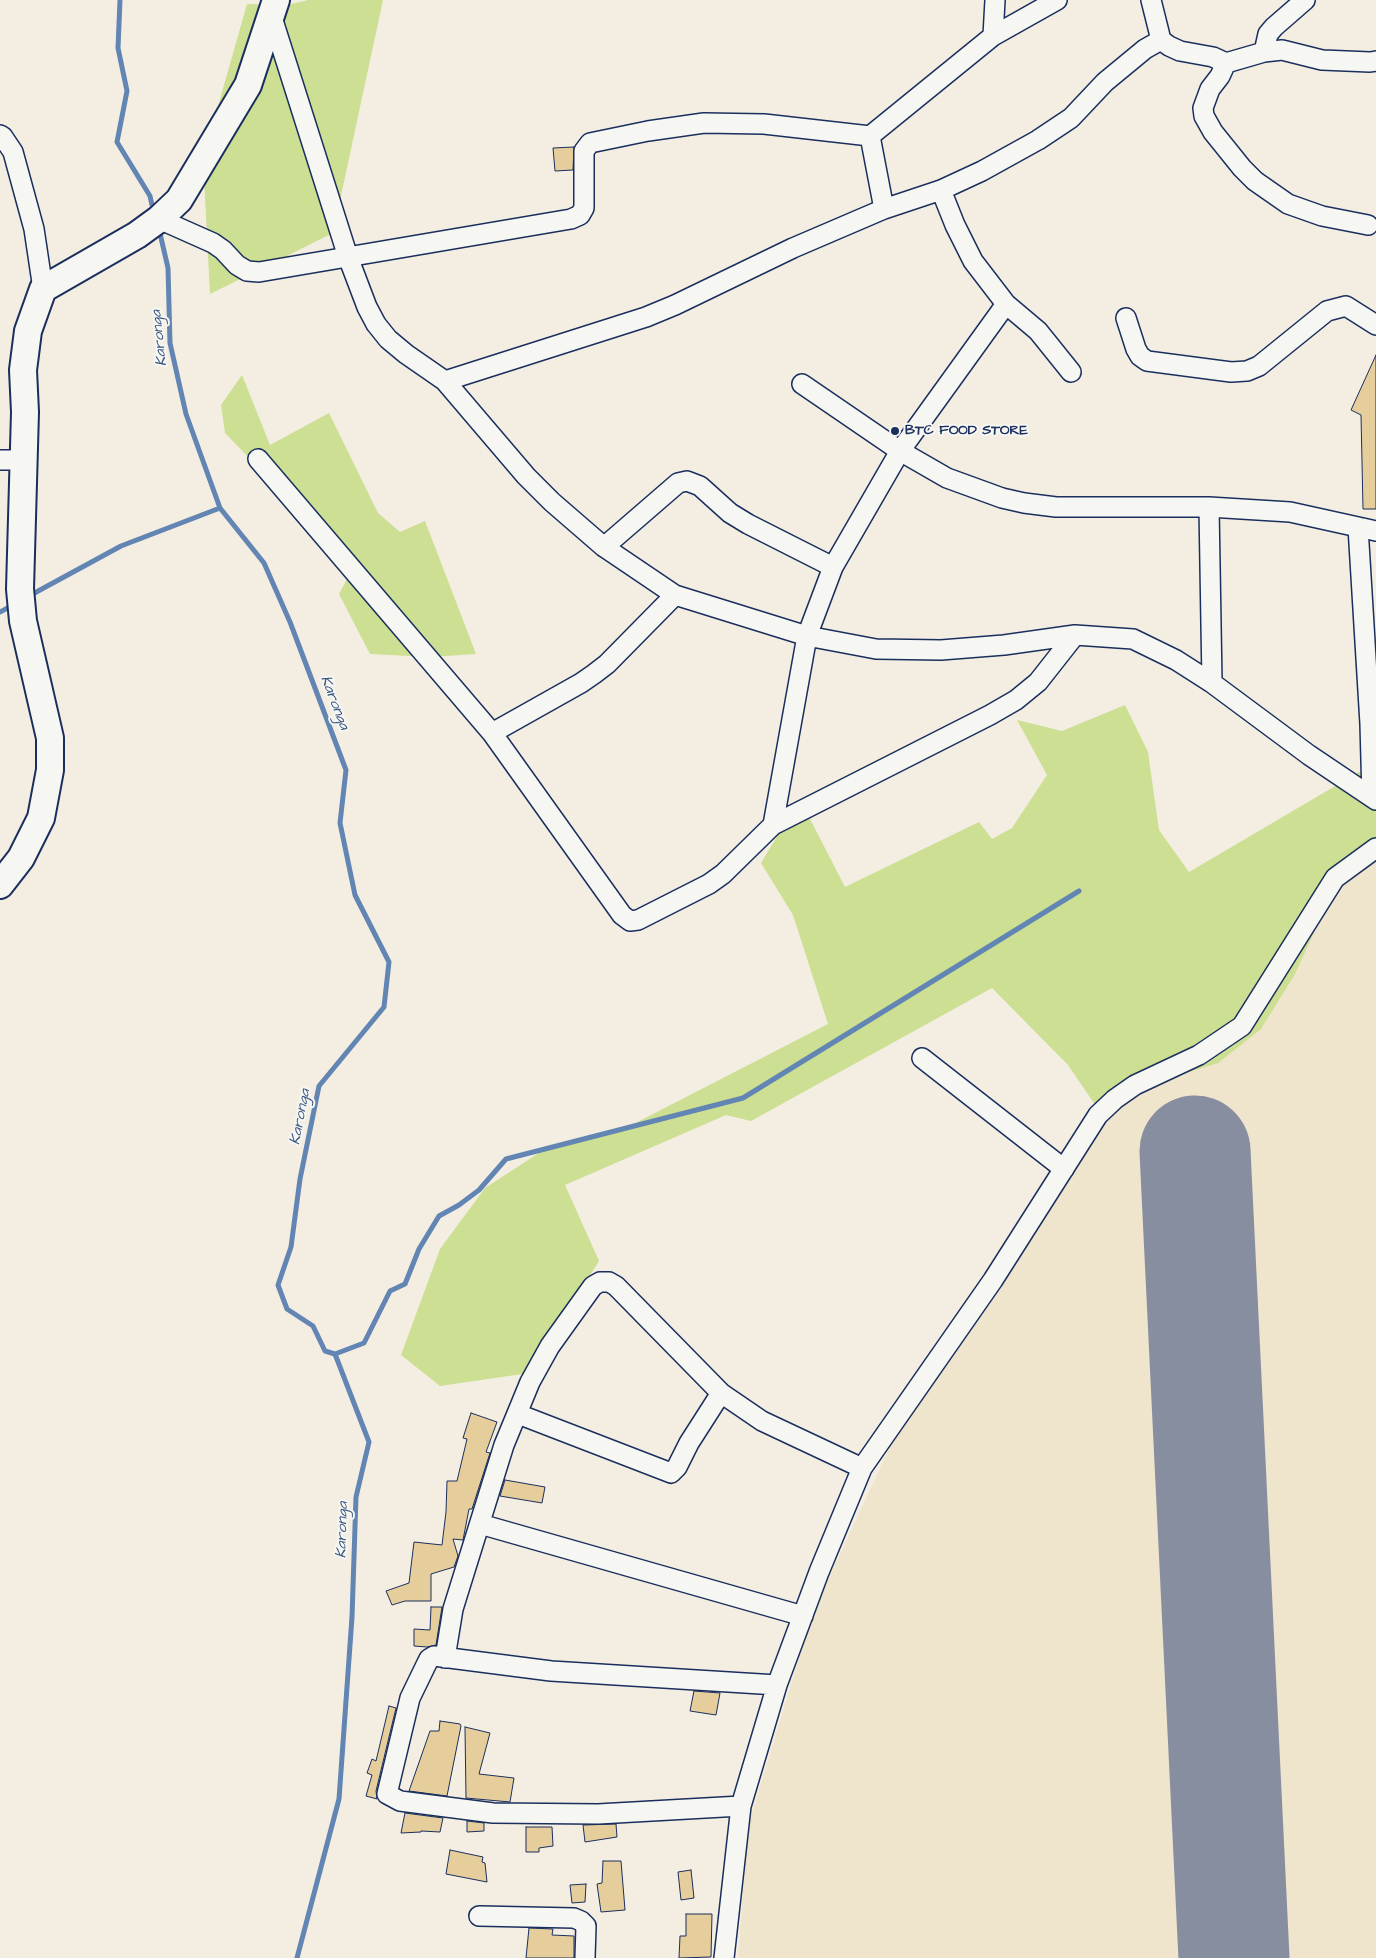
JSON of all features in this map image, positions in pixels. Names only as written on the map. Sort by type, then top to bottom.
[{"type":"street","points":[[993,36],[995,0]]},
{"type":"street","points":[[159,219],[213,243],[223,250],[237,265],[247,271],[259,272],[562,220],[580,215],[584,208],[584,151],[590,142],[704,123],[764,124],[870,136],[993,36],[1057,0]]},
{"type":"street","points":[[1151,0],[1161,40],[1180,51],[1213,57],[1226,63],[1264,52],[1282,50],[1322,60],[1370,62],[1376,60]]},
{"type":"street","points":[[1264,52],[1268,34],[1305,0]]},
{"type":"street","points":[[43,289],[137,235],[159,219],[179,200],[248,85],[274,7]]},
{"type":"street","points":[[274,7],[348,257],[367,308],[376,324],[388,339],[406,354],[445,381],[526,476],[552,502],[604,547],[675,595],[807,636],[876,649],[941,650],[1004,645],[1075,635],[1134,639],[1176,660],[1212,682],[1309,755],[1374,799]]},
{"type":"street","points":[[445,381],[646,317],[785,252],[884,210],[941,190],[982,171],[1038,140],[1071,118],[1105,82],[1145,49],[1161,40]]},
{"type":"street","points":[[1226,63],[1220,76],[1210,89],[1202,108],[1204,116],[1213,132],[1237,163],[1255,181],[1288,204],[1322,216],[1368,224]]},
{"type":"street","points":[[0,135],[13,152],[34,229],[43,289],[28,331],[23,370],[25,412],[12,460],[23,621],[50,738],[50,770],[41,818],[21,858],[0,885]]},
{"type":"street","points":[[870,136],[884,210]]},
{"type":"street","points":[[941,190],[955,225],[973,261],[1006,304],[1038,331],[1071,372]]},
{"type":"street","points":[[774,825],[807,636],[833,567],[900,450],[1006,304]]},
{"type":"street","points":[[1126,318],[1136,349],[1140,356],[1147,361],[1231,372],[1247,371],[1259,366],[1327,311],[1346,306],[1376,325]]},
{"type":"street","points":[[802,384],[900,450],[947,478],[1002,498],[1024,503],[1066,507],[1209,507],[1290,512],[1367,529],[1369,714],[1374,799]]},
{"type":"street","points":[[258,460],[492,733],[622,915],[630,921],[638,920],[709,884],[723,874],[774,825],[1016,700],[1038,682],[1075,635]]},
{"type":"street","points":[[604,547],[678,483],[687,481],[700,486],[730,513],[748,524],[833,567]]},
{"type":"street","points":[[1209,507],[1212,682]]},
{"type":"street","points":[[492,733],[594,674],[607,664],[675,595]]},
{"type":"street","points":[[724,1958],[742,1806],[777,1685],[819,1572],[862,1468],[993,1280],[1098,1115],[1115,1099],[1135,1085],[1199,1055],[1242,1026],[1335,878],[1376,848]]},
{"type":"street","points":[[922,1058],[1064,1169]]},
{"type":"street","points":[[445,1658],[453,1609],[504,1445],[530,1382],[550,1346],[592,1286],[600,1282],[608,1282],[616,1286],[721,1393],[762,1421],[862,1468]]},
{"type":"street","points":[[518,1414],[671,1473],[678,1467],[689,1443],[721,1393]]},
{"type":"street","points":[[480,1524],[803,1616]]},
{"type":"street","points":[[742,1806],[598,1814],[493,1813],[400,1801],[387,1794],[410,1698],[430,1659],[434,1656],[551,1671],[777,1685]]},
{"type":"street","points":[[479,1916],[574,1918],[586,1926],[585,1958]]},
{"type":"shaded area","points":[[1376,852],[1376,1958],[738,1958],[748,1826],[813,1612],[891,1445],[1002,1287],[1101,1122],[1123,1100],[1261,1029],[1294,976],[1338,881]]},
{"type":"green space","points":[[308,0],[383,0],[333,233],[210,294],[203,159],[247,4],[287,5]]},
{"type":"green space","points":[[242,375],[270,445],[329,413],[378,513],[400,532],[425,521],[476,654],[431,657],[370,654],[339,594],[354,566],[225,433],[221,405]]},
{"type":"green space","points":[[1125,705],[1148,752],[1159,830],[1189,872],[1359,772],[1376,772],[1376,852],[1338,881],[1294,976],[1261,1029],[1218,1063],[1154,1083],[1096,1106],[1068,1065],[992,988],[751,1121],[726,1115],[565,1185],[599,1261],[529,1373],[440,1386],[401,1355],[440,1249],[485,1188],[548,1147],[618,1132],[828,1024],[793,915],[761,863],[781,830],[809,817],[845,887],[979,822],[992,839],[1012,828],[1047,775],[1017,720],[1062,731]]},
{"type":"building","points":[[574,147],[573,170],[555,171],[553,148]]},
{"type":"building","points":[[1376,355],[1376,509],[1363,509],[1361,415],[1351,410]]},
{"type":"building","points":[[471,1413],[497,1422],[486,1452],[490,1453],[472,1509],[469,1509],[463,1540],[453,1539],[458,1556],[454,1567],[431,1574],[431,1601],[405,1601],[392,1605],[386,1591],[409,1583],[414,1542],[442,1545],[447,1481],[457,1481],[467,1439],[463,1438]]},
{"type":"building","points":[[505,1480],[545,1487],[542,1503],[500,1496]]},
{"type":"building","points":[[431,1607],[442,1607],[436,1645],[427,1647],[414,1646],[414,1629],[430,1630]]},
{"type":"building","points":[[694,1691],[720,1693],[716,1715],[690,1711]]},
{"type":"building","points":[[389,1706],[396,1708],[376,1791],[377,1799],[366,1796],[372,1775],[367,1773],[372,1759],[376,1761]]},
{"type":"building","points":[[440,1721],[460,1724],[461,1726],[447,1796],[409,1791],[430,1731],[439,1731]]},
{"type":"building","points":[[465,1727],[490,1733],[479,1774],[514,1778],[510,1802],[466,1798]]},
{"type":"building","points":[[405,1813],[443,1818],[440,1832],[401,1833]]},
{"type":"building","points":[[467,1821],[484,1823],[484,1831],[467,1832]]},
{"type":"building","points":[[616,1824],[617,1837],[585,1842],[583,1825]]},
{"type":"building","points":[[526,1827],[552,1827],[553,1846],[539,1848],[539,1852],[526,1852]]},
{"type":"building","points":[[450,1850],[483,1857],[482,1862],[485,1863],[487,1882],[446,1874]]},
{"type":"building","points":[[603,1861],[621,1861],[625,1910],[601,1912],[597,1884],[602,1883]]},
{"type":"building","points":[[691,1870],[694,1898],[681,1900],[678,1872]]},
{"type":"building","points":[[586,1884],[585,1902],[572,1903],[570,1885]]},
{"type":"building","points":[[686,1914],[712,1914],[711,1957],[679,1958],[680,1936],[686,1936]]},
{"type":"building","points":[[529,1928],[553,1929],[552,1935],[574,1936],[574,1958],[526,1958]]},
{"type":"waterway","name":"Karonga","points":[[120,0],[118,48],[127,91],[117,142],[150,196],[154,214]]},
{"type":"waterway","name":"Karonga","points":[[159,229],[168,268],[170,343],[186,414],[220,508],[264,563],[290,622],[346,770],[340,823],[355,895],[389,962],[384,1007],[319,1086],[300,1179],[291,1247],[278,1285],[287,1309],[313,1326],[325,1351],[335,1354],[369,1442],[356,1497],[352,1617],[339,1799],[297,1958]]},
{"type":"waterway","points":[[29,596],[121,546],[220,508]]},
{"type":"waterway","points":[[0,612],[13,605]]},
{"type":"waterway","points":[[335,1354],[364,1343],[390,1291],[405,1284],[419,1249],[439,1216],[459,1205],[479,1190],[506,1159],[743,1098],[1079,891]]},
{"type":"runway","points":[[1195,1151],[1234,1958]]},
{"type":"place","name":"BTC FOOD STORE","points":[[895,431]]}]
